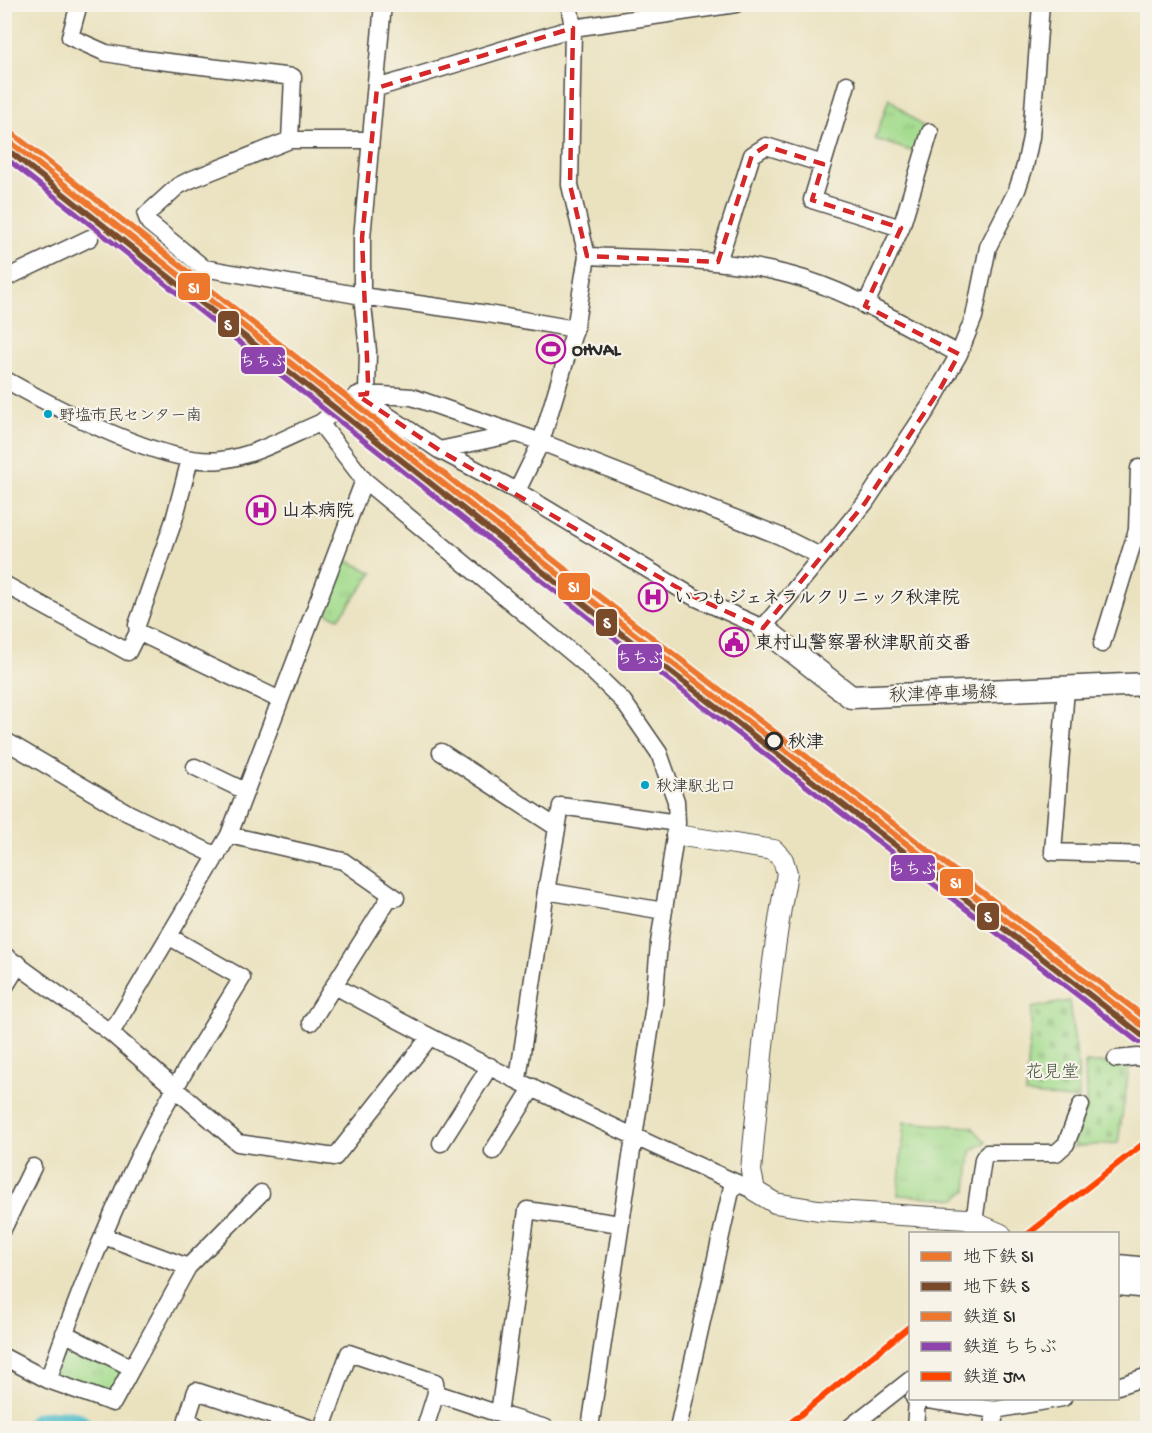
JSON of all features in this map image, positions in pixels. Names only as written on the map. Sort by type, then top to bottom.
[{"type":"main road","name":"秋津停車場線","points":[[763,628],[851,697],[1148,684]]},
{"type":"street","points":[[79,4],[70,38],[106,52],[135,58],[293,77],[290,140]]},
{"type":"street","points":[[362,394],[368,351],[362,296],[362,238],[383,4]]},
{"type":"street","points":[[517,491],[541,442],[575,329],[586,256],[570,185],[573,28],[569,4]]},
{"type":"street","points":[[376,88],[573,28],[736,4]]},
{"type":"street","points":[[362,394],[439,450],[517,491],[692,596],[763,628],[866,503],[894,463],[959,354],[974,317],[988,247],[1017,190],[1025,166],[1031,137],[1041,4]]},
{"type":"street","points":[[848,84],[812,200],[901,228]]},
{"type":"street","points":[[865,306],[901,228],[930,132]]},
{"type":"street","points":[[370,140],[290,140],[178,186],[146,215],[149,223],[204,268],[362,296],[575,329]]},
{"type":"street","points":[[718,262],[752,155],[766,146],[824,164]]},
{"type":"street","points":[[4,279],[90,238]]},
{"type":"street","points":[[586,256],[718,262],[792,275],[837,291],[959,354]]},
{"type":"street","points":[[4,379],[85,422],[190,459],[221,460],[251,453],[320,423],[362,394],[412,397],[541,442],[780,536],[820,556]]},
{"type":"street","points":[[320,423],[364,480],[545,628],[623,701],[658,753],[676,801],[677,829],[664,911],[654,1005],[590,1428]]},
{"type":"street","points":[[439,450],[516,434]]},
{"type":"street","points":[[4,584],[128,652],[138,632],[137,625],[174,520],[190,459]]},
{"type":"street","points":[[1102,644],[1142,531],[1139,468]]},
{"type":"street","points":[[111,1033],[229,835],[364,480]]},
{"type":"street","points":[[138,632],[280,700]]},
{"type":"street","points":[[1066,689],[1053,852],[1148,855]]},
{"type":"street","points":[[4,740],[128,813],[217,856]]},
{"type":"street","points":[[441,752],[556,827]]},
{"type":"street","points":[[195,766],[245,791]]},
{"type":"street","points":[[493,1151],[526,1083],[546,891],[561,806],[774,850],[783,860],[787,873],[773,957],[751,1171],[755,1191]]},
{"type":"street","points":[[229,835],[343,861],[394,897],[311,1022]]},
{"type":"street","points":[[546,891],[664,911]]},
{"type":"street","points":[[48,1380],[64,1334],[141,1151],[175,1088],[242,978],[170,937]]},
{"type":"street","points":[[4,988],[12,960],[111,1033],[238,1143],[335,1157],[429,1038]]},
{"type":"street","points":[[335,986],[429,1038],[526,1083],[635,1139],[755,1191],[775,1203],[818,1210],[974,1222],[998,1232]]},
{"type":"street","points":[[1116,1059],[1138,1057],[1148,1061]]},
{"type":"street","points":[[441,1143],[490,1066]]},
{"type":"street","points":[[974,1222],[982,1159],[987,1153],[1056,1153],[1066,1144],[1081,1105]]},
{"type":"street","points":[[4,1227],[33,1167]]},
{"type":"street","points":[[681,1426],[733,1182]]},
{"type":"street","points":[[4,1357],[48,1380],[113,1403],[188,1267],[261,1193]]},
{"type":"street","points":[[499,1414],[526,1210],[620,1224]]},
{"type":"street","points":[[104,1236],[188,1267]]},
{"type":"street","points":[[1119,1263],[1148,1266]]},
{"type":"street","points":[[1119,1275],[1148,1277]]},
{"type":"street","points":[[1119,1287],[1148,1290]]},
{"type":"street","points":[[64,1334],[132,1368]]},
{"type":"street","points":[[322,1428],[349,1353],[435,1382],[436,1393],[425,1428]]},
{"type":"street","points":[[1119,1386],[1148,1376]]},
{"type":"street","points":[[200,1428],[187,1419],[196,1391],[310,1428]]},
{"type":"street","points":[[436,1393],[499,1414],[521,1425],[546,1428]]},
{"type":"street","points":[[849,1428],[909,1393]]},
{"type":"street","points":[[912,1400],[915,1428]]},
{"type":"street","points":[[948,1400],[995,1410],[1052,1400]]},
{"type":"street","points":[[993,1428],[995,1410]]},
{"type":"highlighted area","points":[[573,28],[570,185],[587,256],[718,262],[752,155],[766,146],[823,164],[812,200],[901,228],[865,306],[959,354],[940,389],[865,503],[763,628],[692,596],[439,450],[357,395],[367,394],[368,382],[362,238],[377,88]]},
{"type":"green space","points":[[889,98],[925,129],[917,153],[875,139]]},
{"type":"green space","points":[[340,557],[373,573],[339,618],[320,611]]},
{"type":"green space","name":"花見堂","points":[[1069,1001],[1078,1066],[1079,1100],[1026,1094],[1032,1008]]},
{"type":"green space","points":[[1130,1062],[1118,1143],[1073,1147],[1086,1104],[1085,1063]]},
{"type":"green space","points":[[904,1122],[972,1127],[986,1142],[971,1151],[967,1190],[956,1199],[898,1195]]},
{"type":"green space","points":[[64,1333],[132,1368],[113,1403],[48,1381]]},
{"type":"waterway","points":[[41,1428],[65,1426],[76,1428]]},
{"type":"metro line","name":"SI","points":[[4,137],[628,629],[1148,1030]]},
{"type":"metro line","name":"S","points":[[4,147],[623,635],[1143,1036]]},
{"type":"rail line","name":"SI","points":[[9,131],[633,623],[1148,1020]]},
{"type":"rail line","name":"ちちぶ","points":[[4,156],[619,641],[1139,1042]]},
{"type":"rail line","name":"JM","points":[[1031,1232],[1148,1140]]},
{"type":"rail line","name":"JM","points":[[784,1428],[909,1327]]},
{"type":"place","name":"OHVAL","points":[[551,349]]},
{"type":"place","name":"野塩市民センター南","points":[[48,414]]},
{"type":"place","name":"山本病院","points":[[261,510]]},
{"type":"place","name":"いつもジェネラルクリニック秋津院","points":[[653,597]]},
{"type":"place","name":"東村山警察署秋津駅前交番","points":[[734,642]]},
{"type":"place","name":"秋津","points":[[774,741]]},
{"type":"place","name":"秋津駅北口","points":[[645,785]]}]
